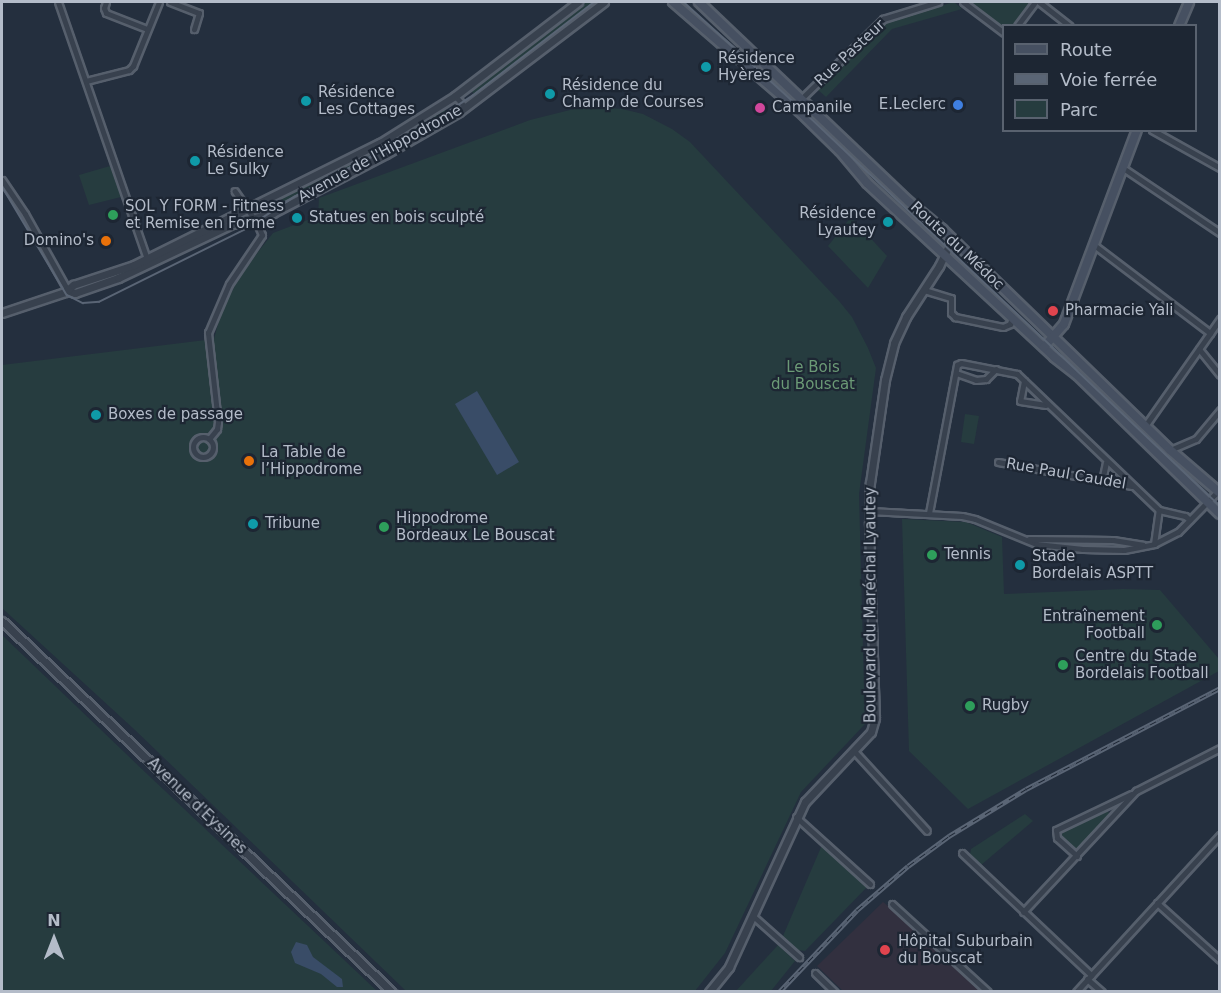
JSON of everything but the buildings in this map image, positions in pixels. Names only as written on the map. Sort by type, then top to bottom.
[{"type":"main road","name":"Route du Médoc","points":[[673,2],[716,42],[753,68],[799,111],[840,151],[867,183],[1154,448],[1219,513]]},
{"type":"main road","name":"Route du Médoc","points":[[699,2],[1054,336],[1170,450],[1219,492]]},
{"type":"main road","points":[[1180,24],[1189,2]]},
{"type":"main road","points":[[1044,347],[1064,324],[1136,132]]},
{"type":"street","points":[[58,2],[147,259]]},
{"type":"street","points":[[106,2],[104,8],[106,13],[147,29]]},
{"type":"street","points":[[86,81],[129,70],[133,66],[159,2]]},
{"type":"street","points":[[170,2],[199,13],[194,29]]},
{"type":"street","name":"Avenue de l'Hippodrome","points":[[2,313],[68,291],[73,285],[147,259],[380,143],[455,96],[578,2]]},
{"type":"street","name":"Avenue de l'Hippodrome","points":[[68,291],[75,293],[127,274],[225,227],[273,213],[376,159],[465,107],[604,2]]},
{"type":"street","name":"Rue Pasteur","points":[[801,99],[883,19],[938,2]]},
{"type":"street","points":[[963,2],[1002,31]]},
{"type":"street","points":[[1019,24],[1037,2],[1067,24]]},
{"type":"street","points":[[455,96],[465,107]]},
{"type":"street","points":[[1156,132],[1220,168]]},
{"type":"street","points":[[1123,168],[1219,231]]},
{"type":"street","points":[[2,180],[25,214],[68,291]]},
{"type":"street","points":[[209,439],[217,429],[218,422],[208,333],[220,301],[239,268],[261,237],[254,218],[235,191]]},
{"type":"street","name":"Boulevard du Maréchal Lyautey","points":[[709,992],[729,968],[796,817],[805,802],[872,732],[875,718],[870,483],[889,355],[906,317],[945,256],[952,239]]},
{"type":"street","points":[[1094,245],[1210,333]]},
{"type":"street","points":[[147,259],[157,261]]},
{"type":"street","points":[[127,274],[147,259]]},
{"type":"street","points":[[924,290],[951,298],[951,313],[954,318],[1003,327],[1010,324],[1012,316]]},
{"type":"street","points":[[1145,426],[1220,319]]},
{"type":"street","points":[[1199,350],[1220,375]]},
{"type":"street","points":[[930,513],[959,363],[1017,374],[1106,462],[1159,510],[1185,516],[1190,520]]},
{"type":"street","points":[[956,373],[976,380],[986,379],[996,369]]},
{"type":"street","points":[[1024,381],[1020,401],[1047,405]]},
{"type":"street","points":[[1170,450],[1196,439],[1220,410]]},
{"type":"street","name":"Rue Paul Caudel","points":[[998,462],[1134,486]]},
{"type":"street","points":[[1102,481],[1106,462]]},
{"type":"street","points":[[870,512],[930,513],[975,519],[1036,544],[1124,550],[1154,544],[1178,532],[1219,492]]},
{"type":"street","points":[[1154,544],[1159,510]]},
{"type":"street","points":[[1020,538],[1123,541],[1144,545]]},
{"type":"street","points":[[1070,540],[1070,548]]},
{"type":"street","points":[[1123,541],[1124,550]]},
{"type":"street","name":"Avenue d'Eysines","points":[[2,621],[392,992]]},
{"type":"street","points":[[1077,856],[1057,838],[1056,830],[1220,748]]},
{"type":"street","points":[[854,751],[927,831]]},
{"type":"street","points":[[1023,912],[1136,791]]},
{"type":"street","points":[[796,817],[870,884]]},
{"type":"street","points":[[1076,992],[1220,835]]},
{"type":"street","points":[[962,853],[1102,992]]},
{"type":"street","points":[[1157,903],[1220,960]]},
{"type":"street","points":[[892,904],[988,992]]},
{"type":"street","points":[[753,916],[799,957]]},
{"type":"street","points":[[815,974],[835,992]]},
{"type":"shaded area","name":"Hôpital Suburbain du Bouscat","points":[[883,902],[983,991],[843,991],[817,966]]},
{"type":"green space","points":[[585,2],[596,2],[475,96],[471,90]]},
{"type":"green space","points":[[954,2],[962,9],[892,29],[826,97],[817,89],[884,23]]},
{"type":"green space","points":[[968,2],[1031,2],[1013,24],[1002,24],[1002,28]]},
{"type":"green space","name":"Hippodrome Bordeaux Le Bouscat","points":[[586,106],[622,109],[643,114],[672,129],[690,142],[839,301],[852,317],[868,348],[876,368],[859,494],[865,724],[801,792],[725,953],[695,991],[406,991],[135,730],[2,608],[2,365],[214,339],[221,313],[236,283],[258,252],[273,233],[318,216],[319,198],[530,120]]},
{"type":"green space","points":[[445,109],[449,114],[364,163],[285,204],[281,198],[396,139]]},
{"type":"green space","points":[[110,166],[121,197],[89,205],[79,175]]},
{"type":"green space","points":[[851,217],[887,256],[868,288],[828,246]]},
{"type":"green space","points":[[965,414],[979,416],[974,444],[961,442]]},
{"type":"green space","name":"Centre du Stade Bordelais Football","points":[[902,519],[966,522],[1002,537],[1004,594],[1123,589],[1160,590],[1219,659],[1219,671],[968,809],[909,751]]},
{"type":"green space","points":[[2,635],[146,773],[377,991],[2,992]]},
{"type":"green space","points":[[1107,810],[1110,815],[1080,848],[1072,848],[1063,839],[1061,835],[1066,828]]},
{"type":"green space","points":[[1025,814],[1033,821],[981,865],[970,855],[971,849]]},
{"type":"green space","points":[[822,845],[867,887],[805,951],[798,950],[783,936]]},
{"type":"green space","points":[[778,945],[795,961],[771,991],[736,991]]},
{"type":"water","points":[[477,391],[519,462],[497,475],[455,404]]},
{"type":"water","points":[[296,942],[307,945],[313,957],[342,979],[343,987],[337,987],[321,974],[295,963],[291,952]]},
{"type":"tram line","points":[[2,186],[67,295],[83,303],[99,302],[244,230],[294,197],[419,131],[472,96],[594,2]]},
{"type":"tram line","points":[[684,2],[796,104],[1220,506]]},
{"type":"railway","points":[[779,992],[857,910],[908,866],[949,836],[1026,789],[1220,688]]},
{"type":"place","name":"Résidence Hyères","points":[[706,67]]},
{"type":"place","name":"Résidence du Champ de Courses","points":[[550,94]]},
{"type":"place","name":"Résidence Les Cottages","points":[[306,101]]},
{"type":"place","name":"E.Leclerc","points":[[958,105]]},
{"type":"place","name":"Campanile","points":[[760,108]]},
{"type":"place","name":"Résidence Le Sulky","points":[[195,161]]},
{"type":"place","name":"SOL Y FORM - Fitness et Remise en Forme","points":[[113,215]]},
{"type":"place","name":"Statues en bois sculpté","points":[[297,218]]},
{"type":"place","name":"Résidence Lyautey","points":[[888,222]]},
{"type":"place","name":"Domino's","points":[[106,241]]},
{"type":"place","name":"Pharmacie Yali","points":[[1053,311]]},
{"type":"place","name":"Boxes de passage","points":[[96,415]]},
{"type":"place","name":"La Table de l’Hippodrome","points":[[249,461]]},
{"type":"place","name":"Tribune","points":[[253,524]]},
{"type":"place","name":"Hippodrome Bordeaux Le Bouscat","points":[[384,527]]},
{"type":"place","name":"Tennis","points":[[932,555]]},
{"type":"place","name":"Stade Bordelais ASPTT","points":[[1020,565]]},
{"type":"place","name":"Entraînement Football","points":[[1157,625]]},
{"type":"place","name":"Centre du Stade Bordelais Football","points":[[1063,665]]},
{"type":"place","name":"Rugby","points":[[970,706]]},
{"type":"place","name":"Hôpital Suburbain du Bouscat","points":[[885,950]]},
{"type":"park label","name":"Le Bois du Bouscat","points":[[813,376]]}]
